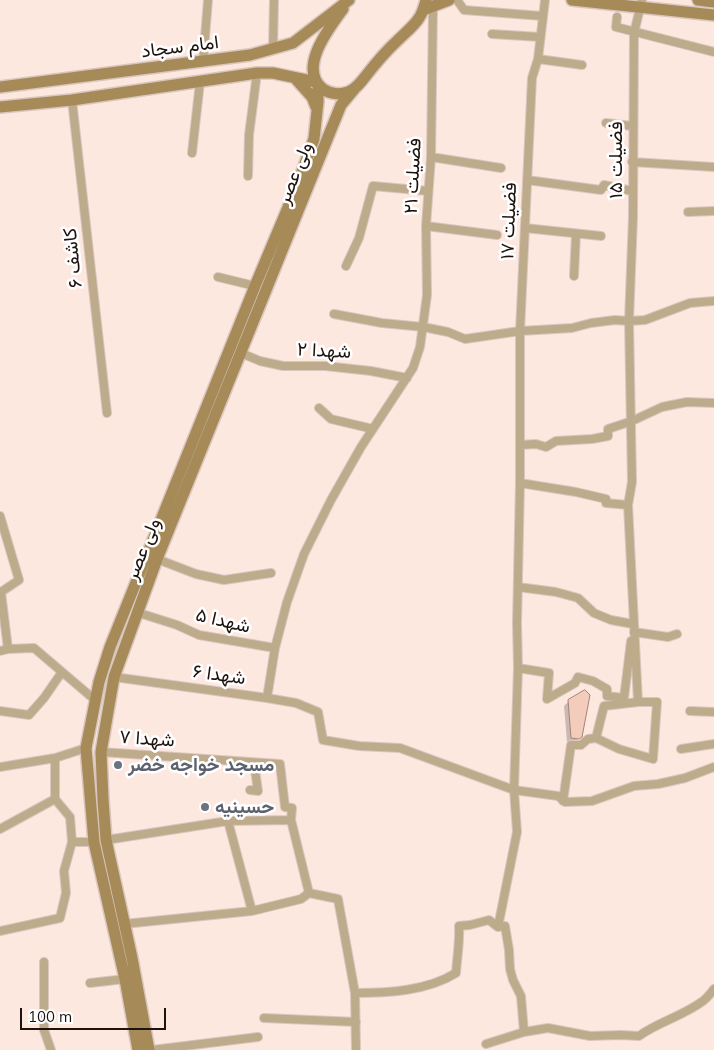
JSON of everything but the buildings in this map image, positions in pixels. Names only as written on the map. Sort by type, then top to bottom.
[{"type":"main road","name":"امام سجاد","points":[[0,88],[250,55],[274,49],[293,43],[349,0]]},
{"type":"main road","name":"ولی عصر","points":[[138,1050],[125,979],[102,800],[101,752],[114,677],[136,612],[235,350],[255,286],[295,191],[314,139],[318,109],[317,83],[312,69],[313,60],[331,27],[349,0]]},
{"type":"main road","points":[[427,5],[449,0]]},
{"type":"main road","points":[[572,0],[641,3],[714,15]]},
{"type":"main road","points":[[698,0],[714,2]]},
{"type":"main road","name":"ولی عصر","points":[[150,1050],[119,925],[94,842],[86,748],[95,700],[110,648],[235,350],[341,105],[376,63],[414,24],[427,5]]},
{"type":"main road","points":[[109,73],[112,93]]},
{"type":"main road","name":"امام سجاد","points":[[0,108],[72,100],[257,73],[273,73],[317,83],[324,90],[332,93],[341,94],[349,92],[356,87]]},
{"type":"main road","points":[[294,77],[312,97],[318,109]]},
{"type":"street","points":[[203,61],[208,0]]},
{"type":"street","points":[[274,0],[274,49]]},
{"type":"street","points":[[457,0],[464,10],[542,16]]},
{"type":"street","name":"فضیلت ۱۷","points":[[498,926],[517,832],[514,790],[518,668],[520,331],[532,78],[538,59],[545,0]]},
{"type":"street","name":"فضیلت ۱۵","points":[[633,625],[628,505],[632,482],[629,321],[634,33],[641,3]]},
{"type":"street","name":"فضیلت ۲۱","points":[[267,698],[275,648],[286,602],[304,554],[330,500],[373,428],[413,368],[420,346],[427,295],[426,226],[431,157],[427,5]]},
{"type":"street","points":[[617,17],[616,27],[714,52]]},
{"type":"street","points":[[492,34],[540,37]]},
{"type":"street","points":[[538,59],[582,65]]},
{"type":"street","points":[[248,176],[250,135],[257,73]]},
{"type":"street","points":[[192,153],[200,82]]},
{"type":"street","name":"کاشف ۶","points":[[72,100],[107,413]]},
{"type":"street","points":[[606,123],[632,126]]},
{"type":"street","points":[[431,157],[501,168]]},
{"type":"street","points":[[632,162],[714,167]]},
{"type":"street","points":[[527,180],[601,190],[604,185],[632,191]]},
{"type":"street","points":[[346,266],[359,238],[373,186],[428,191]]},
{"type":"street","points":[[688,212],[714,211]]},
{"type":"street","points":[[426,226],[497,235]]},
{"type":"street","points":[[525,228],[601,236]]},
{"type":"street","points":[[574,276],[576,234]]},
{"type":"street","points":[[218,277],[255,286]]},
{"type":"street","points":[[334,314],[382,323],[423,327],[448,332],[466,339],[520,331],[572,328],[614,320],[645,320],[690,303],[714,301]]},
{"type":"street","name":"شهدا ۲","points":[[235,350],[260,361],[283,366],[325,366],[371,370],[407,378]]},
{"type":"street","points":[[520,445],[536,444],[546,447],[556,441],[608,436],[608,429],[632,421],[662,406],[687,402],[714,403]]},
{"type":"street","points":[[320,408],[330,419],[373,428]]},
{"type":"street","points":[[520,484],[576,492],[606,499],[606,503],[628,505]]},
{"type":"street","points":[[0,516],[19,580],[1,592],[4,650],[34,648],[95,700]]},
{"type":"street","points":[[157,559],[196,574],[224,580],[271,572]]},
{"type":"street","points":[[518,587],[556,592],[578,598],[594,612],[611,620],[668,637],[677,634]]},
{"type":"street","name":"شهدا ۵","points":[[136,612],[177,625],[199,635],[275,648]]},
{"type":"street","points":[[518,668],[548,673],[547,699],[575,683],[578,676],[593,681],[607,689],[607,696],[624,698],[633,625]]},
{"type":"street","points":[[633,625],[638,702]]},
{"type":"street","points":[[0,711],[30,715],[62,672]]},
{"type":"street","name":"شهدا ۶","points":[[114,677],[296,703],[318,712],[323,740],[359,746],[400,748],[514,790]]},
{"type":"street","points":[[563,801],[571,745],[581,745],[588,739],[596,738],[619,749],[653,760],[657,702],[604,706],[596,738]]},
{"type":"street","points":[[690,711],[714,712]]},
{"type":"street","points":[[681,749],[714,744]]},
{"type":"street","points":[[0,767],[55,758],[86,748]]},
{"type":"street","name":"شهدا ۷","points":[[101,752],[280,764],[285,807],[292,808],[291,820]]},
{"type":"street","points":[[0,931],[60,918],[66,893],[64,871],[72,842],[70,817],[55,799],[55,758]]},
{"type":"street","points":[[250,790],[258,791],[254,763]]},
{"type":"street","points":[[514,790],[558,796],[563,801],[592,801],[634,786],[658,784],[684,778],[714,767]]},
{"type":"street","points":[[0,829],[55,799]]},
{"type":"street","points":[[106,840],[228,821],[291,820],[309,893]]},
{"type":"street","points":[[228,821],[252,911]]},
{"type":"street","points":[[72,842],[94,842]]},
{"type":"street","points":[[119,925],[252,911],[300,899],[309,893],[338,899],[355,993],[356,1050]]},
{"type":"street","points":[[355,993],[379,993],[443,982],[456,973],[457,952],[460,944],[459,926],[489,920],[498,926],[505,926],[510,969],[521,996],[524,1032]]},
{"type":"street","points":[[44,962],[44,1030],[51,1050]]},
{"type":"street","points":[[90,982],[125,979]]},
{"type":"street","points":[[486,1044],[524,1032],[548,1028],[590,1036],[639,1036],[650,1028],[704,1001],[714,989]]},
{"type":"street","points":[[264,1018],[356,1022]]},
{"type":"street","points":[[150,1050],[258,1037]]},
{"type":"place","name":"مسجد خواجه خضر","points":[[118,765]]},
{"type":"place","name":"حسینیه","points":[[205,807]]}]
